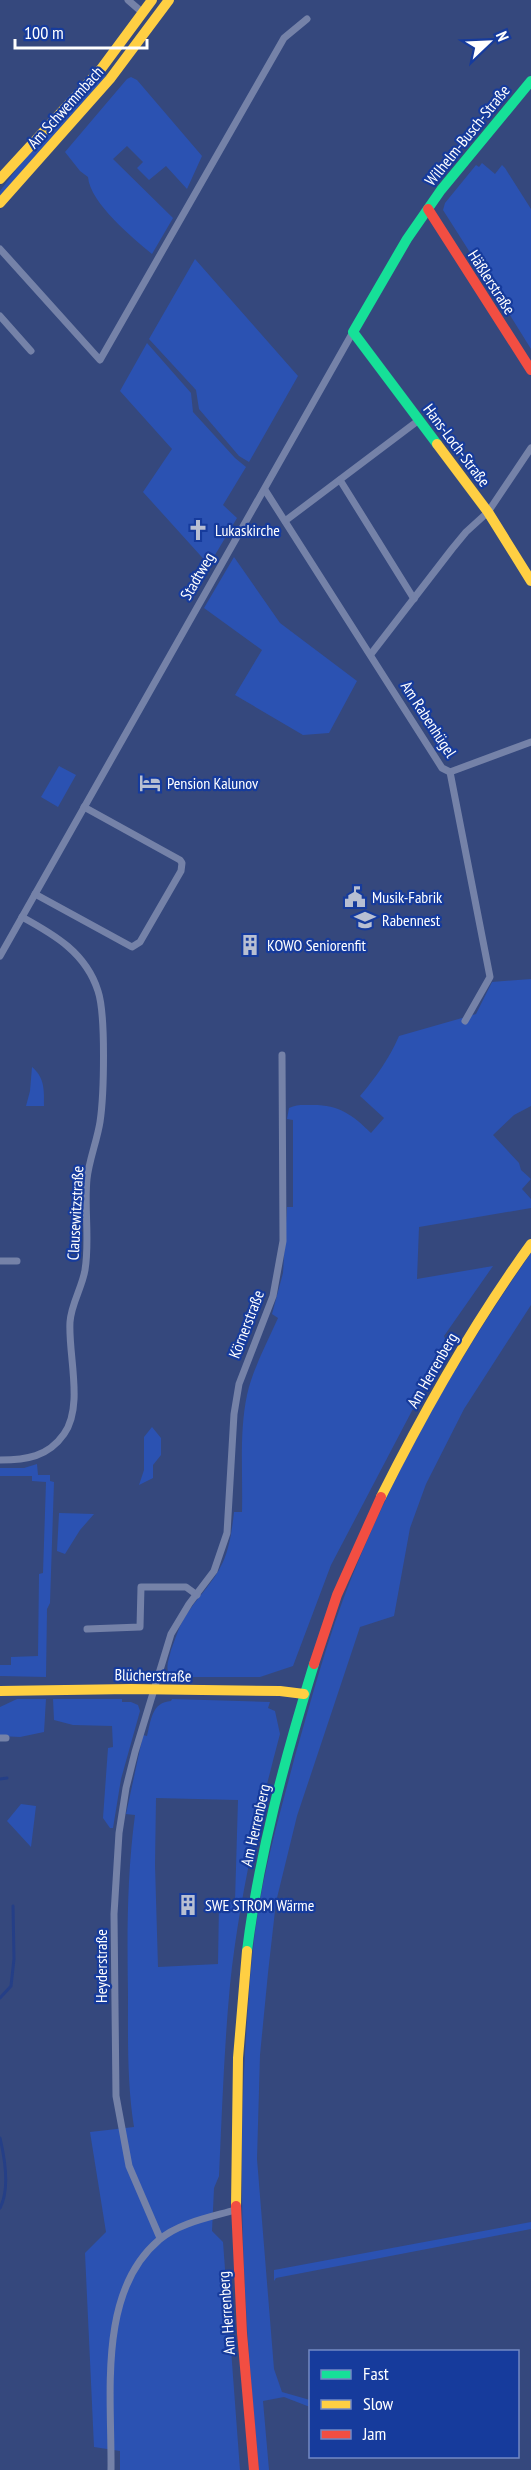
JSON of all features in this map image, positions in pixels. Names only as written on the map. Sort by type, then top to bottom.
[{"type":"main road","name":"Am Schwemmbach","points":[[0,180],[101,69],[152,0]]},
{"type":"main road","name":"Am Schwemmbach","points":[[0,203],[111,78],[170,0]]},
{"type":"main road","name":"Wilhelm-Busch-Straße","points":[[428,209],[459,166],[531,81]]},
{"type":"main road","name":"Stadtweg","points":[[353,332],[407,239],[428,209]]},
{"type":"main road","name":"Häßlerstraße","points":[[428,209],[531,370]]},
{"type":"main road","name":"Hans-Loch-Straße","points":[[353,332],[488,513],[531,581]]},
{"type":"main road","name":"Am Herrenberg","points":[[254,2470],[238,2285],[234,2151],[238,2056],[251,1921],[267,1837],[304,1694],[343,1580],[393,1474],[440,1385],[472,1331],[531,1244]]},
{"type":"main road","name":"Blücherstraße","points":[[0,1691],[280,1691],[304,1694]]},
{"type":"street","points":[[128,0],[143,13]]},
{"type":"street","points":[[0,249],[100,360],[284,38],[307,19]]},
{"type":"street","points":[[0,316],[31,351]]},
{"type":"street","name":"Stadtweg","points":[[0,956],[353,332]]},
{"type":"street","points":[[285,521],[419,420]]},
{"type":"street","points":[[371,654],[459,540],[488,513],[531,448]]},
{"type":"street","points":[[340,480],[414,599]]},
{"type":"street","name":"Am Rabenhügel","points":[[265,490],[442,768],[450,772],[490,977],[465,1021]]},
{"type":"street","points":[[450,772],[531,742]]},
{"type":"street","points":[[34,896],[132,947],[140,942],[181,871],[180,860],[84,807]]},
{"type":"street","name":"Clausewitzstraße","points":[[0,1460],[21,1460],[44,1453],[54,1446],[69,1424],[72,1408],[73,1353],[70,1322],[77,1291],[85,1272],[87,1181],[100,1122],[102,1085],[101,1006],[94,981],[81,958],[71,947],[22,917]]},
{"type":"street","name":"Körnerstraße","points":[[153,1690],[171,1634],[196,1594],[214,1571],[225,1542],[230,1512],[234,1413],[239,1384],[270,1306],[279,1272],[283,1217],[282,1055]]},
{"type":"street","points":[[0,1261],[16,1260]]},
{"type":"street","points":[[87,1629],[140,1627],[141,1587],[186,1587],[196,1594]]},
{"type":"street","name":"Heyderstraße","points":[[153,1690],[126,1788],[118,1833],[114,1914],[115,2052],[116,2096],[126,2155],[160,2238]]},
{"type":"street","points":[[111,2470],[112,2334],[119,2302],[131,2274],[160,2238],[187,2225],[235,2210]]},
{"type":"shaded area","points":[[103,74],[106,76],[0,196],[0,191],[21,163]]},
{"type":"shaded area","points":[[131,77],[137,80],[202,156],[187,189],[166,166],[149,180],[137,168],[143,162],[127,146],[113,159],[173,218],[152,254],[104,209],[96,198],[88,177],[80,171],[65,152]]},
{"type":"shaded area","points":[[482,163],[495,174],[502,165],[531,209],[531,349],[490,283],[492,281],[488,275],[485,276],[443,210],[445,203],[476,165],[479,167]]},
{"type":"shaded area","points":[[195,259],[298,376],[249,462],[239,456],[199,409],[196,390],[149,339]]},
{"type":"shaded area","points":[[147,343],[191,393],[193,412],[246,467],[223,505],[237,518],[209,565],[143,492],[172,449],[120,391]]},
{"type":"shaded area","points":[[234,557],[280,623],[357,681],[329,733],[303,735],[235,695],[262,650],[204,608]]},
{"type":"shaded area","points":[[59,766],[76,775],[58,807],[41,797]]},
{"type":"shaded area","points":[[531,979],[531,1106],[514,1115],[493,1135],[531,1179],[522,1189],[531,1199],[531,1208],[419,1227],[417,1279],[493,1266],[444,1336],[447,1344],[331,1565],[293,1666],[260,1677],[171,1677],[168,1664],[183,1620],[219,1570],[229,1544],[234,1512],[242,1512],[242,1439],[247,1395],[253,1375],[278,1318],[272,1314],[283,1273],[287,1207],[293,1207],[293,1120],[287,1119],[289,1108],[298,1105],[322,1105],[338,1109],[352,1116],[371,1133],[384,1118],[360,1096],[382,1068],[399,1036],[476,1014],[492,982]]},
{"type":"shaded area","points":[[32,1067],[42,1080],[44,1106],[26,1106]]},
{"type":"shaded area","points":[[531,1253],[531,1305],[464,1409],[426,1484],[410,1528],[394,1616],[360,1627],[297,1816],[276,1902],[260,2055],[257,2159],[274,2369],[282,2392],[309,2400],[309,2407],[284,2397],[263,2401],[269,2470],[259,2470],[246,2314],[242,2158],[245,2053],[251,1969],[260,1898],[295,1756],[328,1644],[369,1536],[409,1452],[455,1370]]},
{"type":"shaded area","points":[[152,1427],[161,1438],[161,1455],[153,1465],[153,1478],[139,1485],[144,1470],[144,1437]]},
{"type":"shaded area","points":[[37,1464],[38,1475],[50,1475],[50,1481],[54,1482],[46,1677],[0,1676],[0,1665],[11,1665],[11,1657],[38,1656],[39,1574],[43,1573],[46,1482],[32,1481],[32,1476],[0,1476],[0,1468],[24,1468]]},
{"type":"shaded area","points":[[59,1513],[94,1514],[80,1530],[65,1554],[57,1551]]},
{"type":"shaded area","points":[[17,1699],[46,1699],[44,1732],[20,1737],[0,1736],[0,1707]]},
{"type":"shaded area","points":[[53,1699],[122,1699],[122,1702],[138,1705],[140,1711],[121,1779],[113,1828],[110,1828],[103,1818],[108,1748],[113,1747],[112,1726],[73,1725],[54,1720]]},
{"type":"shaded area","points":[[172,1699],[270,1702],[268,1708],[275,1711],[280,1734],[250,1858],[234,1953],[226,2033],[219,2176],[214,2188],[212,2231],[223,2242],[240,2470],[120,2470],[120,2451],[94,2447],[85,2253],[106,2232],[90,2132],[134,2127],[128,2060],[128,1949],[129,1882],[135,1815],[126,1814],[143,1735],[147,1736],[156,1708]],"holes":[[[156,1798],[238,1800],[235,1901],[219,1902],[218,1964],[158,1967]]]},
{"type":"shaded area","points":[[21,1804],[36,1806],[31,1847],[7,1821]]},
{"type":"shaded area","points":[[531,2222],[531,2229],[276,2278],[274,2281],[274,2270]]},
{"type":"waterway","points":[[0,1779],[7,1778]]},
{"type":"waterway","points":[[0,1998],[11,1986],[14,1959],[13,1906]]},
{"type":"waterway","points":[[0,2138],[6,2183],[0,2208]]},
{"type":"traffic: fast","points":[[437,444],[353,332],[407,239],[441,190],[531,81]]},
{"type":"traffic: fast","points":[[247,1951],[258,1878],[274,1806],[314,1664]]},
{"type":"traffic: slow","points":[[0,179],[101,69],[152,0]]},
{"type":"traffic: slow","points":[[0,203],[110,79],[169,0]]},
{"type":"traffic: slow","points":[[437,444],[488,512],[531,581]]},
{"type":"traffic: slow","points":[[381,1497],[451,1368],[489,1305],[531,1244]]},
{"type":"traffic: slow","points":[[0,1691],[131,1689],[280,1691],[304,1694]]},
{"type":"traffic: slow","points":[[236,2206],[238,2058],[247,1951]]},
{"type":"traffic: jam","points":[[428,209],[531,370]]},
{"type":"traffic: jam","points":[[314,1664],[337,1595],[381,1497]]},
{"type":"traffic: jam","points":[[236,2206],[242,2333],[254,2470]]},
{"type":"place","name":"Lukaskirche","points":[[198,530]]},
{"type":"place","name":"Pension Kalunov","points":[[150,783]]},
{"type":"place","name":"Musik-Fabrik","points":[[355,897]]},
{"type":"place","name":"Rabennest","points":[[365,920]]},
{"type":"place","name":"KOWO Seniorenfit","points":[[250,945]]},
{"type":"place","name":"SWE STROM Wärme","points":[[188,1905]]}]
